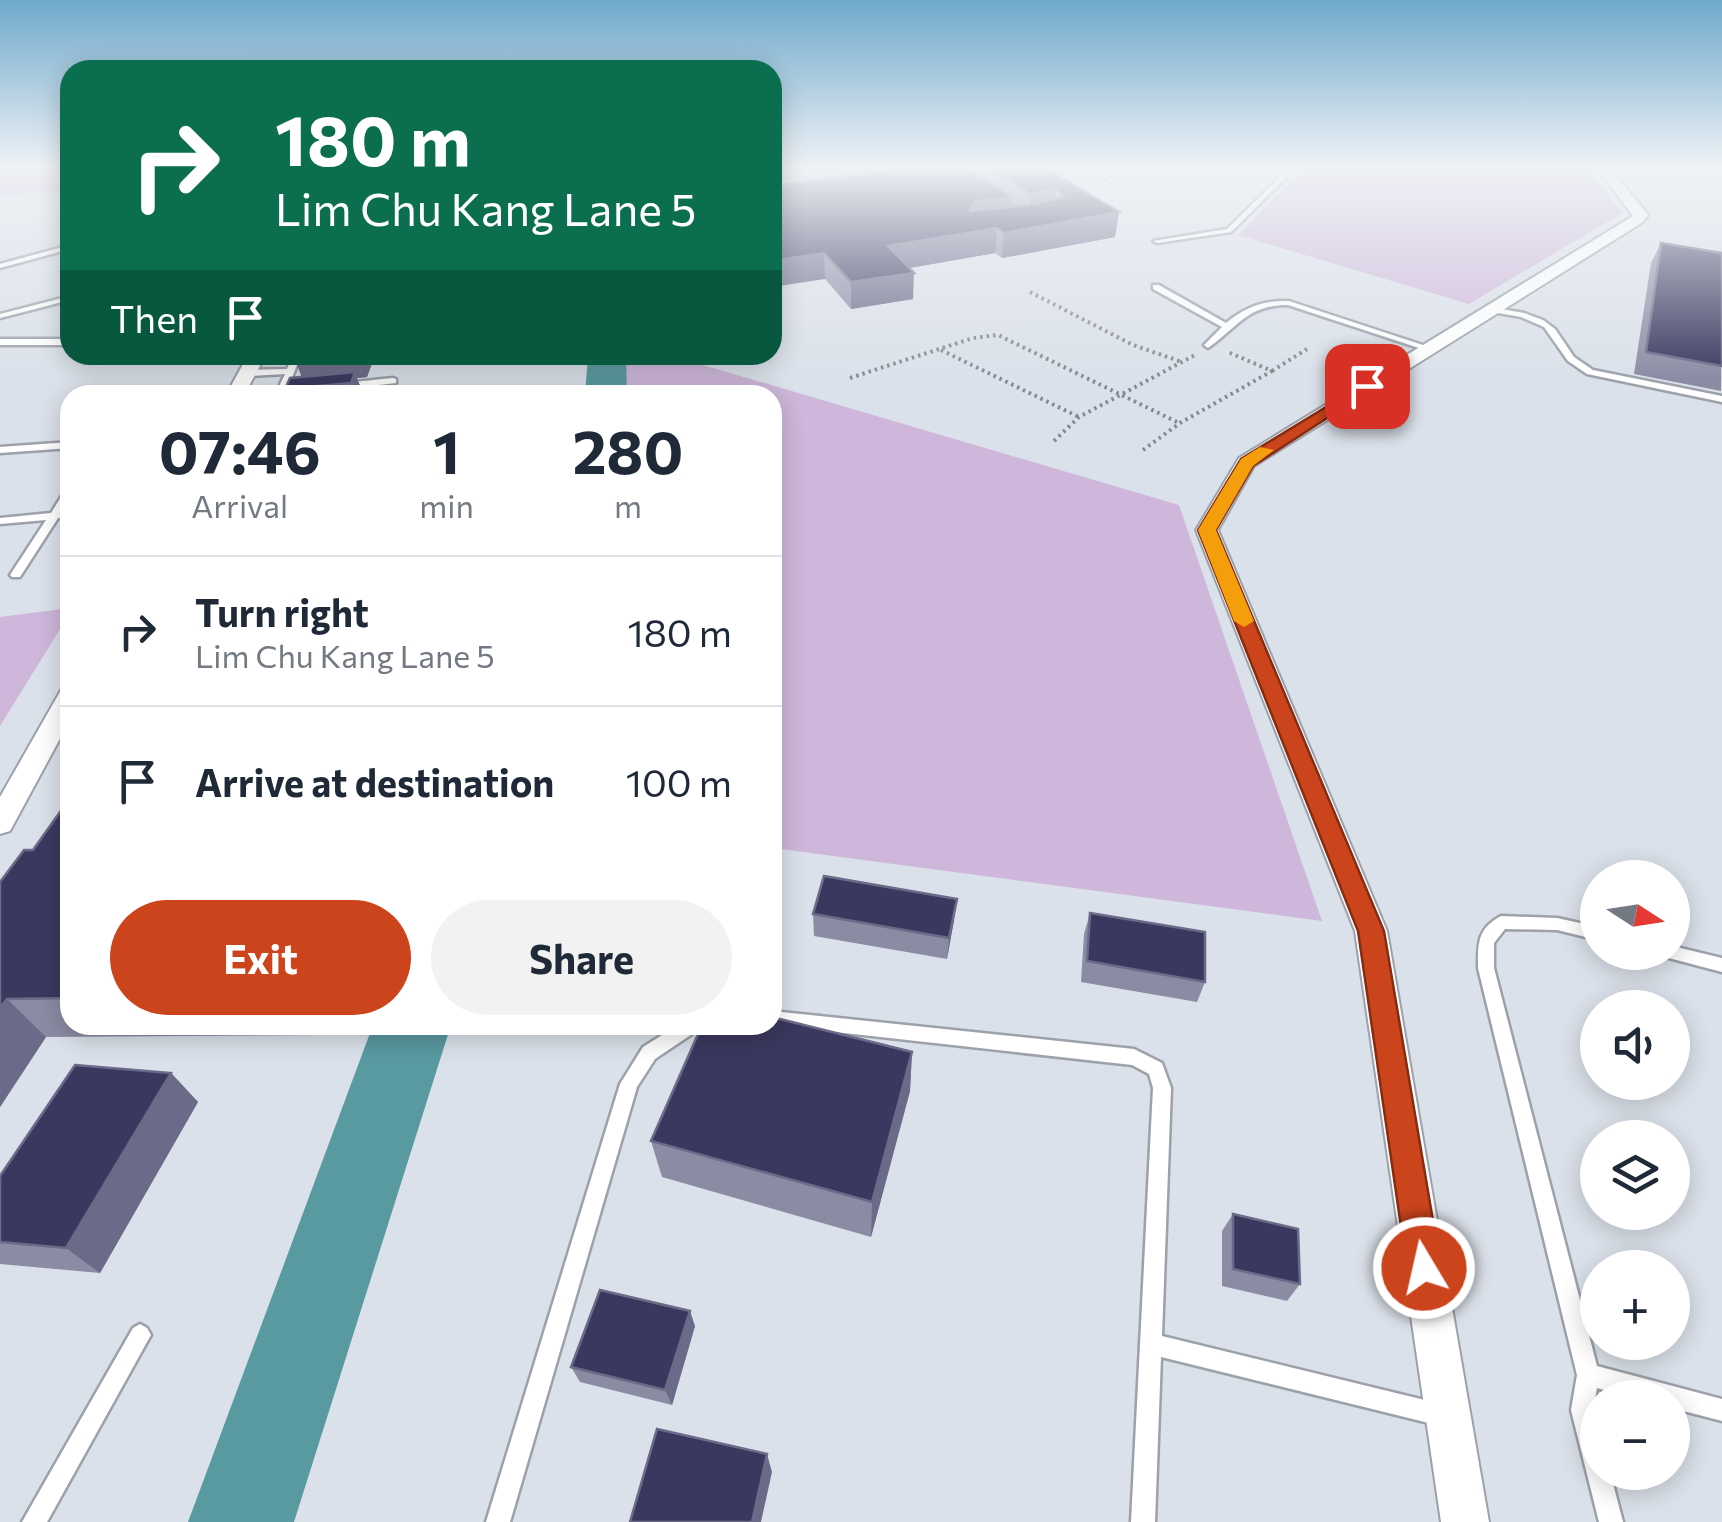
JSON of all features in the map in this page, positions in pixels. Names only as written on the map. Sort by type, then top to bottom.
[{"type":"street","points":[[1465,1522],[1371,931],[1207,530],[1246,462],[1606,238]]},
{"type":"street","points":[[240,385],[251,365]]},
{"type":"street","points":[[0,824],[60,714]]},
{"type":"lane","points":[[1157,241],[1178,238]]},
{"type":"lane","points":[[0,266],[60,249]]},
{"type":"lane","points":[[1156,287],[1226,326]]},
{"type":"lane","points":[[2,315],[60,300]]},
{"type":"lane","points":[[1208,345],[1254,305],[1269,301],[1290,302],[1428,348]]},
{"type":"lane","points":[[1490,308],[1538,320],[1551,330],[1570,362],[1590,372],[1722,399]]},
{"type":"lane","points":[[0,342],[60,342]]},
{"type":"lane","points":[[284,385],[292,365]]},
{"type":"lane","points":[[246,374],[290,370]]},
{"type":"lane","points":[[348,385],[392,381]]},
{"type":"lane","points":[[0,450],[60,446]]},
{"type":"lane","points":[[0,521],[60,515]]},
{"type":"lane","points":[[16,574],[60,520]]},
{"type":"lane","points":[[1580,930],[1558,924],[1502,922],[1486,940],[1486,968],[1587,1380]]},
{"type":"lane","points":[[1690,957],[1722,965]]},
{"type":"lane","points":[[782,1019],[1134,1057],[1156,1069],[1162,1088],[1143,1522]]},
{"type":"lane","points":[[498,1522],[629,1084],[649,1053],[677,1035]]},
{"type":"lane","points":[[34,1522],[140,1334]]},
{"type":"lane","points":[[1150,1344],[1448,1417]]},
{"type":"lane","points":[[1588,1375],[1722,1410]]},
{"type":"lane","points":[[1603,1490],[1611,1522]]},
{"type":"path","points":[[1030,292],[1132,346],[1184,363]]},
{"type":"path","points":[[850,378],[973,338],[998,336],[1180,423]]},
{"type":"path","points":[[1054,442],[1079,418],[1184,363],[1208,345],[1272,371]]},
{"type":"path","points":[[1143,450],[1180,423],[1307,348]]},
{"type":"path","points":[[940,349],[1079,418]]},
{"type":"shaded area","points":[[1248,238],[1580,238],[1469,304]]},
{"type":"shaded area","points":[[624,365],[703,365],[771,385],[624,385]]},
{"type":"shaded area","points":[[782,388],[1179,505],[1322,921],[782,849]]},
{"type":"shaded area","points":[[60,609],[60,629],[0,726],[0,617]]},
{"type":"building","points":[[782,238],[936,238],[888,246],[914,273],[851,282],[824,253],[782,259]]},
{"type":"building","points":[[1661,243],[1722,253],[1722,366],[1646,352]]},
{"type":"building","points":[[355,372],[351,383],[287,385],[290,378]]},
{"type":"building","points":[[60,812],[60,998],[7,999],[0,1008],[0,882],[24,850],[33,850]]},
{"type":"building","points":[[824,876],[957,899],[949,938],[813,914]]},
{"type":"building","points":[[1090,913],[1205,932],[1205,982],[1087,961]]},
{"type":"building","points":[[782,1020],[912,1052],[872,1202],[651,1141],[698,1035],[782,1035]]},
{"type":"building","points":[[75,1065],[171,1073],[66,1248],[0,1242],[0,1176]]},
{"type":"building","points":[[1233,1214],[1298,1229],[1300,1284],[1233,1269]]},
{"type":"building","points":[[600,1290],[690,1311],[665,1390],[571,1367]]},
{"type":"building","points":[[657,1429],[767,1454],[752,1522],[630,1522]]},
{"type":"waterway","points":[[606,385],[607,365]]},
{"type":"waterway","points":[[241,1522],[409,1035]]},
{"type":"slow traffic","points":[[1244,621],[1207,530],[1246,462],[1266,450]]},
{"type":"route","points":[[1367,386],[1246,462],[1207,530],[1371,931],[1424,1268]]}]
